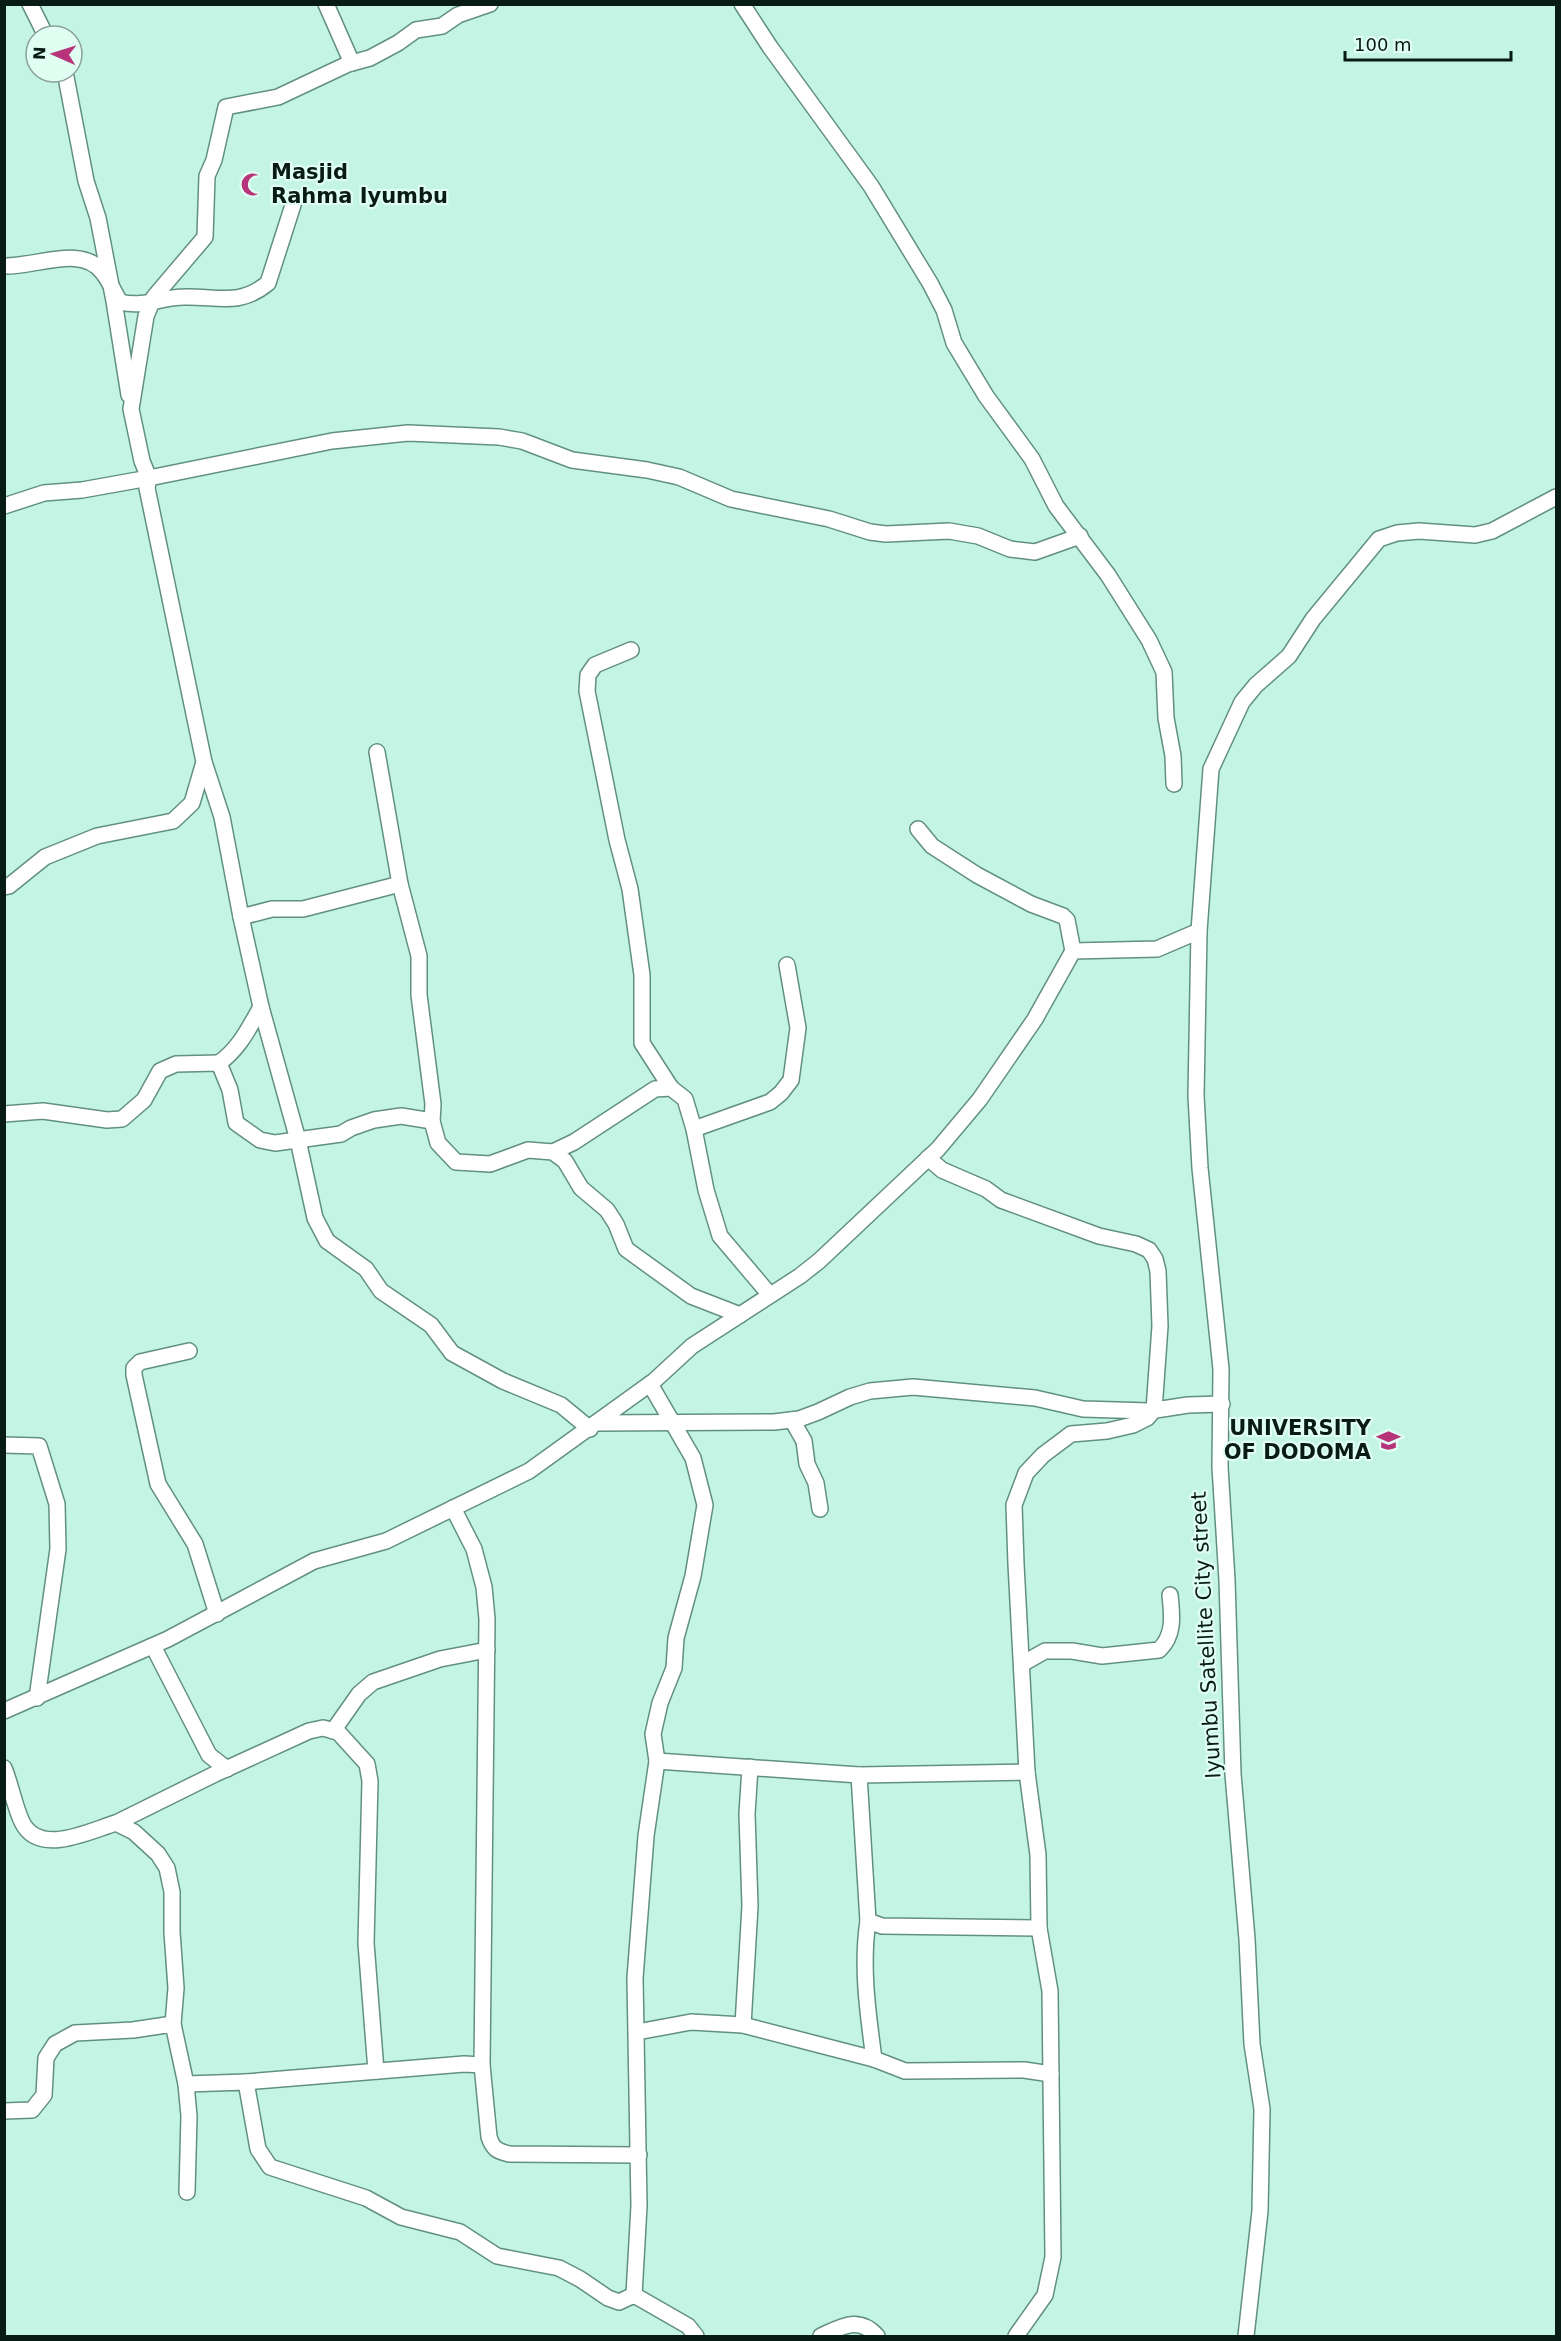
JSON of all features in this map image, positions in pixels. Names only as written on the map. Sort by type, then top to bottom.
[{"type":"street","points":[[30,4],[40,24]]},
{"type":"street","points":[[326,4],[352,63]]},
{"type":"street","points":[[131,410],[146,315],[171,276],[205,237],[207,176],[214,160],[226,107],[278,97],[352,63],[370,58],[416,30],[442,26],[458,15],[490,4]]},
{"type":"street","points":[[742,4],[770,47],[871,186],[930,283],[944,310],[954,343],[987,396],[1032,459],[1056,506],[1108,575],[1149,640],[1164,672],[1166,718],[1173,756],[1174,784]]},
{"type":"street","points":[[67,84],[86,181],[98,218],[112,288],[131,410],[141,461],[148,478],[147,488],[204,762],[222,817],[261,1007],[298,1140],[315,1218],[327,1241],[366,1269],[381,1291],[431,1325],[452,1353],[502,1381],[561,1405],[593,1426],[792,1420],[870,1391],[913,1387],[1035,1398],[1083,1409],[1154,1410],[1188,1405],[1222,1404]]},
{"type":"street","points":[[4,266],[31,265],[74,257],[88,259],[103,271],[120,302],[130,304],[152,304],[184,297],[216,300],[243,298],[258,291],[268,282],[293,205]]},
{"type":"street","points":[[4,506],[44,493],[82,490],[332,441],[408,433],[499,437],[537,445],[572,460],[647,470],[679,477],[732,499],[829,519],[870,532],[885,534],[949,531],[978,536],[1010,549],[1035,552],[1080,536]]},
{"type":"street","name":"Iyumbu Satellite City street","points":[[1246,2337],[1260,2211],[1262,2109],[1252,2044],[1247,1939],[1233,1774],[1227,1580],[1220,1467],[1221,1369],[1200,1168],[1196,1096],[1199,930],[1211,769],[1242,702],[1293,651],[1313,619],[1379,539],[1397,533],[1419,531],[1475,535],[1492,531],[1557,497]]},
{"type":"street","points":[[631,650],[595,665],[588,675],[587,691],[616,840],[630,889],[642,975],[642,1043],[671,1088],[685,1099],[694,1129],[706,1190],[720,1236],[770,1295]]},
{"type":"street","points":[[377,752],[400,884],[419,956],[419,995],[433,1104],[432,1121],[438,1143],[456,1162],[490,1164],[528,1150],[553,1152],[574,1142],[655,1089],[671,1088]]},
{"type":"street","points":[[4,887],[45,857],[96,836],[173,821],[192,803],[204,762]]},
{"type":"street","points":[[4,1711],[153,1646],[314,1561],[386,1541],[530,1471],[650,1384],[692,1346],[819,1261],[928,1158],[1003,1069],[1035,1019],[1073,951],[1067,920],[1063,916],[1031,904],[977,875],[932,846],[918,829]]},
{"type":"street","points":[[241,917],[272,909],[303,909],[400,884]]},
{"type":"street","points":[[1073,951],[1157,949],[1199,930]]},
{"type":"street","points":[[694,1129],[770,1102],[791,1080],[798,1028],[787,965]]},
{"type":"street","points":[[4,1114],[43,1111],[107,1120],[122,1119],[144,1100],[160,1071],[176,1064],[219,1063],[230,1055],[242,1040],[261,1007]]},
{"type":"street","points":[[219,1063],[230,1090],[236,1123],[260,1140],[275,1143],[341,1134],[374,1120],[401,1116],[432,1121]]},
{"type":"street","points":[[553,1152],[565,1161],[581,1188],[607,1210],[626,1249],[693,1297],[740,1315]]},
{"type":"street","points":[[928,1158],[942,1170],[986,1189],[1001,1200],[1099,1236],[1136,1244],[1149,1250],[1155,1259],[1158,1271],[1160,1326],[1154,1410],[1147,1418],[1133,1425],[1107,1431],[1071,1434],[1043,1455],[1026,1473],[1014,1505],[1028,1772],[1038,1855],[1039,1928],[1050,1991],[1053,2257],[1045,2295],[1016,2337]]},
{"type":"street","points":[[189,1351],[140,1362],[134,1368],[134,1375],[158,1484],[195,1544],[217,1614]]},
{"type":"street","points":[[634,2295],[639,2154],[635,1978],[646,1836],[657,1761],[653,1734],[660,1703],[674,1668],[676,1638],[693,1576],[705,1505],[693,1458],[650,1384]]},
{"type":"street","points":[[792,1420],[804,1441],[807,1464],[816,1483],[820,1509]]},
{"type":"street","points":[[4,1446],[39,1446],[57,1504],[58,1549],[37,1698]]},
{"type":"street","points":[[453,1508],[474,1549],[484,1587],[488,1650],[482,2065],[489,2137],[492,2146],[497,2151],[509,2154],[639,2154]]},
{"type":"street","points":[[1022,1664],[1045,1651],[1072,1651],[1102,1656],[1159,1650],[1166,1644],[1171,1629],[1170,1595]]},
{"type":"street","points":[[153,1646],[209,1755],[227,1768]]},
{"type":"street","points":[[333,1731],[359,1694],[373,1682],[440,1659],[488,1650]]},
{"type":"street","points":[[4,1768],[22,1823],[30,1833],[44,1840],[60,1840],[116,1823],[227,1768],[309,1731],[323,1728],[338,1732],[367,1764],[370,1781],[366,1943],[376,2071]]},
{"type":"street","points":[[657,1761],[860,1775],[1028,1772]]},
{"type":"street","points":[[743,2025],[750,1906],[747,1814],[750,1767]]},
{"type":"street","points":[[860,1775],[868,1921],[865,1944],[867,2008],[874,2059]]},
{"type":"street","points":[[116,1823],[134,1832],[158,1854],[167,1868],[172,1892],[176,1988],[173,2024],[186,2084],[189,2116],[187,2192]]},
{"type":"street","points":[[868,1921],[882,1926],[1039,1928]]},
{"type":"street","points":[[637,2032],[691,2022],[743,2025],[874,2059],[905,2071],[1024,2070],[1051,2074]]},
{"type":"street","points":[[4,2110],[32,2110],[44,2095],[45,2058],[55,2044],[75,2033],[133,2030],[173,2024]]},
{"type":"street","points":[[186,2084],[246,2082],[464,2064],[482,2065]]},
{"type":"street","points":[[246,2082],[258,2149],[270,2167],[366,2198],[401,2217],[460,2232],[497,2256],[559,2268],[619,2302],[634,2295]]},
{"type":"street","points":[[634,2295],[688,2326],[696,2337]]},
{"type":"street","points":[[821,2337],[856,2323],[868,2327],[877,2337]]},
{"type":"place","name":"Masjid Rahma Iyumbu","points":[[253,184]]},
{"type":"place","name":"UNIVERSITY OF DODOMA","points":[[1389,1440]]}]
